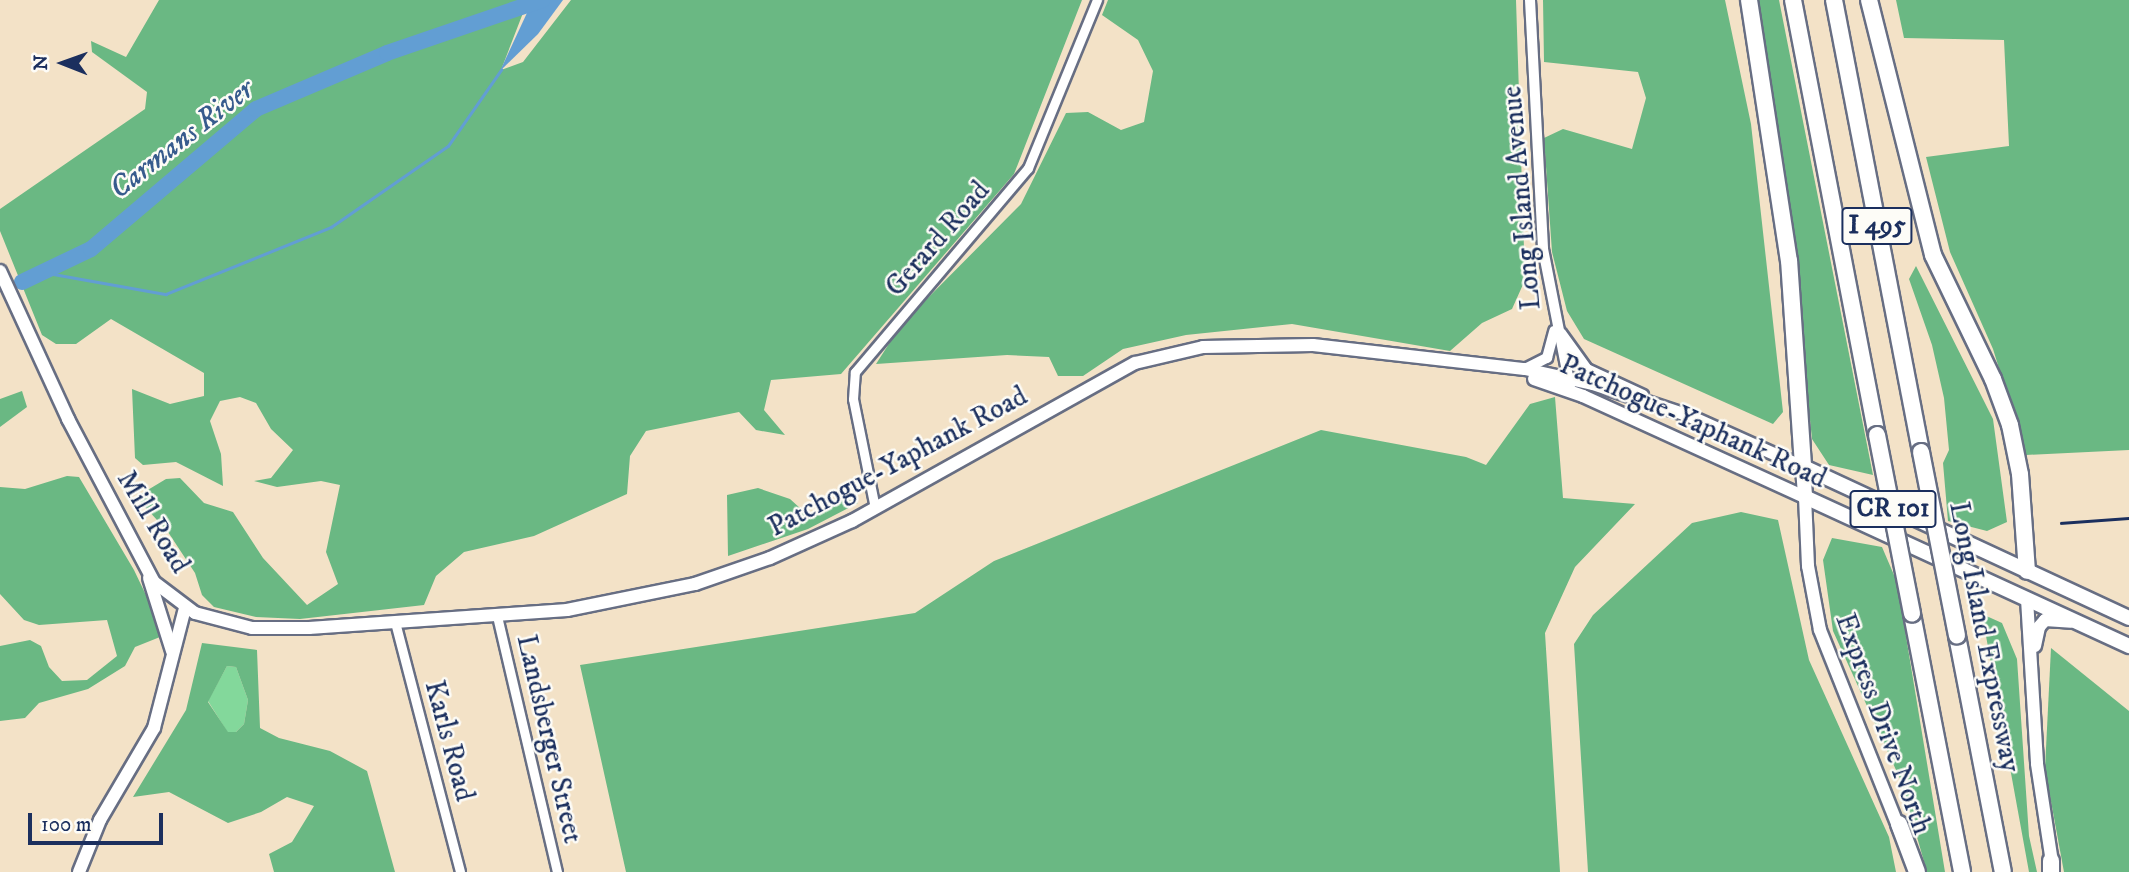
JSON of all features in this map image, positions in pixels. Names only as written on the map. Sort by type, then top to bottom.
[{"type":"highway","points":[[1749,0],[1790,272],[1803,467]]},
{"type":"highway","name":"I 495","points":[[1793,0],[1962,872]]},
{"type":"highway","name":"Long Island Expressway","points":[[1834,0],[2003,872]]},
{"type":"highway","points":[[1868,0],[1933,254],[1993,379],[2010,425],[2020,474],[2027,571]]},
{"type":"highway","points":[[1899,824],[1917,872]]},
{"type":"main road","name":"Mill Road","points":[[0,271],[68,419],[146,570],[162,591],[185,608],[173,665],[154,727],[100,820],[79,872]]},
{"type":"main road","name":"Patchogue-Yaphank Road","points":[[185,608],[214,619],[265,629],[497,616],[612,604],[695,584],[770,558],[876,508],[1091,385],[1135,363],[1169,353],[1284,343],[1504,369],[1525,369],[1570,385],[1805,498],[2129,646]]},
{"type":"main road","name":"Patchogue-Yaphank Road","points":[[1504,369],[1687,415],[2129,618]]},
{"type":"main road","name":"Express Drive North","points":[[1803,467],[1808,566],[1820,630],[1899,824],[1910,872]]},
{"type":"main road","points":[[146,570],[169,634],[173,665]]},
{"type":"main road","points":[[2027,571],[2031,671],[2052,868]]},
{"type":"main road","points":[[2031,671],[2041,624],[2049,620],[2078,622]]},
{"type":"street","name":"Gerard Road","points":[[876,508],[853,398],[855,372],[1028,168],[1097,0]]},
{"type":"street","name":"Long Island Avenue","points":[[1530,0],[1543,249],[1555,321],[1570,385]]},
{"type":"street","points":[[1525,369],[1544,362],[1551,353],[1555,321]]},
{"type":"street","points":[[1555,321],[1587,369],[1687,415]]},
{"type":"street","name":"Landsberger Street","points":[[497,616],[557,872]]},
{"type":"street","name":"Karls Road","points":[[394,622],[460,872]]},
{"type":"green space","points":[[159,0],[528,0],[501,70],[523,62],[571,0],[1082,0],[1014,174],[841,374],[771,380],[764,410],[785,435],[756,430],[739,412],[646,431],[630,456],[627,494],[534,536],[464,552],[436,576],[424,605],[300,619],[256,617],[214,607],[202,595],[195,573],[168,532],[136,497],[166,479],[180,478],[204,503],[233,512],[263,558],[307,605],[338,584],[326,552],[340,485],[321,481],[277,487],[254,481],[271,478],[293,450],[271,429],[256,403],[240,397],[220,401],[210,421],[221,454],[223,486],[176,462],[143,465],[135,458],[132,389],[170,404],[204,396],[204,373],[111,319],[76,344],[56,344],[42,335],[0,231],[0,209],[145,109],[147,92],[92,52],[91,41],[126,57]]},
{"type":"green space","points":[[1108,0],[1516,0],[1525,280],[1512,309],[1482,323],[1450,351],[1292,324],[1186,335],[1123,349],[1083,376],[1058,376],[1049,357],[1007,355],[876,364],[901,325],[1021,204],[1066,113],[1088,112],[1121,130],[1144,122],[1153,71],[1138,40],[1102,15]]},
{"type":"green space","points":[[1543,0],[1725,0],[1751,124],[1783,412],[1773,424],[1584,339],[1567,311],[1552,252],[1544,138],[1563,129],[1632,149],[1646,98],[1638,72],[1544,62]]},
{"type":"green space","points":[[1758,0],[1779,0],[1873,475],[1829,465],[1812,439],[1789,219]]},
{"type":"green space","points":[[1896,0],[2129,0],[2129,450],[2026,455],[1993,349],[1950,252],[1926,157],[2009,146],[2004,40],[1904,38]]},
{"type":"green space","points":[[1916,266],[1993,419],[2007,522],[1987,531],[1948,521],[1943,463],[1949,450],[1944,398],[1932,345],[1909,279]]},
{"type":"green space","points":[[22,391],[27,407],[0,427],[0,399]]},
{"type":"green space","points":[[1555,397],[1563,498],[1635,504],[1575,567],[1545,633],[1560,872],[626,872],[580,665],[915,613],[994,561],[1321,430],[1466,457],[1486,465],[1530,404]]},
{"type":"green space","points":[[67,476],[79,477],[134,570],[165,635],[135,647],[125,666],[88,689],[39,703],[25,718],[0,721],[0,646],[30,640],[41,646],[49,667],[62,681],[87,680],[117,656],[107,620],[39,625],[24,620],[0,594],[0,487],[25,489]]},
{"type":"green space","points":[[758,488],[790,499],[811,518],[843,498],[858,503],[808,529],[728,556],[727,495]]},
{"type":"green space","points":[[1741,512],[1778,520],[1809,660],[1889,837],[1896,872],[1588,872],[1574,644],[1593,615],[1692,523]]},
{"type":"green space","points":[[1832,538],[1882,547],[1897,582],[1945,872],[1927,872],[1901,781],[1833,631],[1823,560]]},
{"type":"green space","points":[[1982,614],[2002,623],[2017,659],[2029,836],[2037,872],[2029,872]]},
{"type":"green space","points":[[202,643],[257,650],[260,728],[279,738],[330,751],[367,771],[395,872],[274,872],[269,854],[292,842],[314,806],[287,797],[261,812],[228,823],[169,792],[133,797],[186,710]],"holes":[[[227,666],[236,667],[248,700],[244,724],[236,732],[228,732],[208,702]]]},
{"type":"green space","points":[[2051,648],[2129,711],[2129,872],[2064,872],[2045,769]]},
{"type":"green space","points":[[227,666],[236,667],[248,700],[244,724],[236,732],[228,733],[208,701]]},
{"type":"water","points":[[533,0],[563,0],[538,34],[500,71]]},
{"type":"waterway","name":"Carmans River","points":[[22,282],[91,249],[256,109],[387,53],[542,0]]},
{"type":"waterway","points":[[42,272],[166,294],[331,227],[448,146],[501,70]]},
{"type":"railway","points":[[2061,523],[2129,518]]}]
